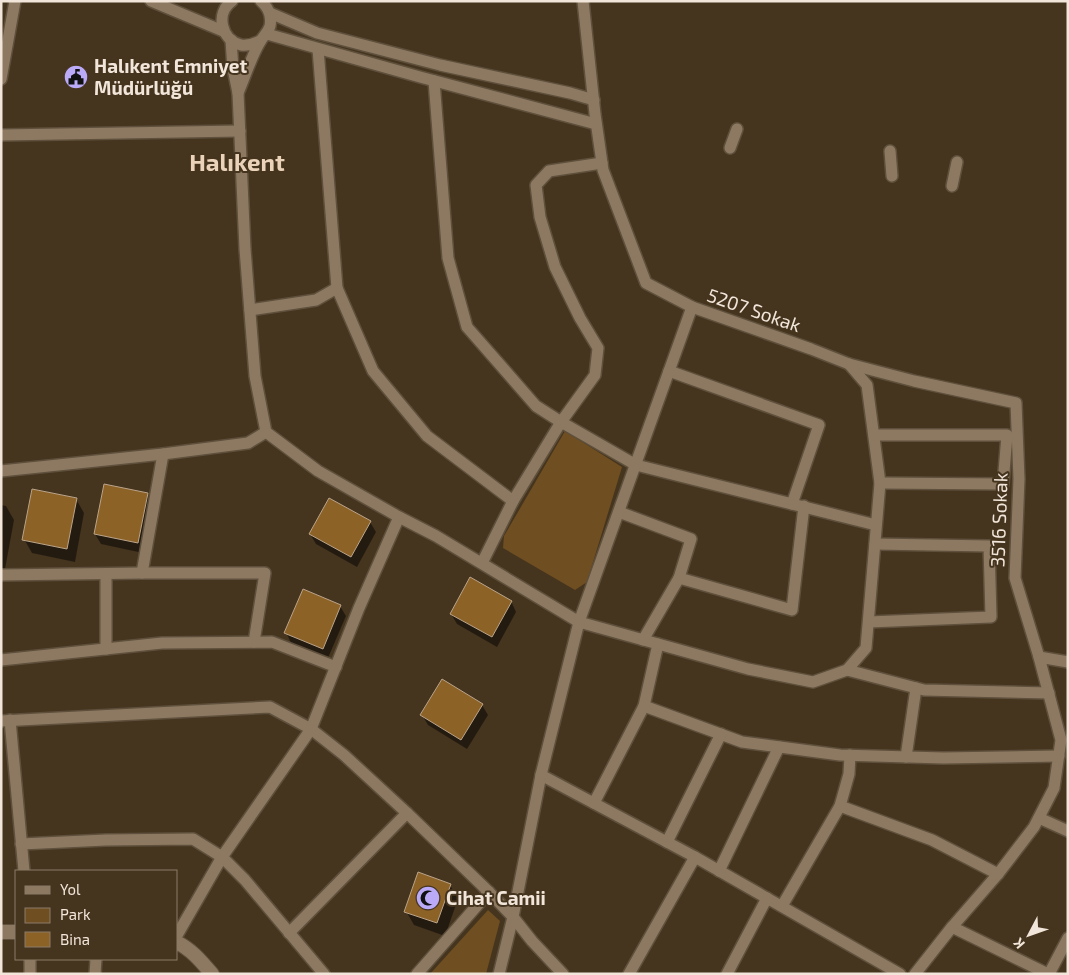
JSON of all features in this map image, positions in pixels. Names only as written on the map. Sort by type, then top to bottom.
[{"type":"street","points":[[1,79],[15,1]]},
{"type":"street","points":[[151,1],[223,31],[231,40],[240,44],[251,45],[264,37],[318,49],[596,124]]},
{"type":"street","points":[[265,5],[317,33],[440,65],[594,100],[583,1]]},
{"type":"street","points":[[223,31],[223,12],[228,2]]},
{"type":"street","points":[[238,93],[271,24],[265,5]]},
{"type":"street","points":[[231,40],[233,69],[238,93],[245,246],[255,376],[266,432],[318,471],[436,536],[580,622],[748,669],[813,682],[848,670],[866,648],[880,482],[867,386],[849,364]]},
{"type":"street","points":[[318,49],[337,288],[373,371],[427,436],[514,501]]},
{"type":"street","points":[[434,81],[448,258],[467,327],[536,406],[636,465],[876,525]]},
{"type":"street","name":"5207 Sokak","points":[[594,100],[603,170],[646,283],[692,307],[811,348],[849,364],[914,381],[1016,403]]},
{"type":"street","points":[[730,148],[738,129]]},
{"type":"street","points":[[1,135],[240,132]]},
{"type":"street","points":[[890,151],[892,176]]},
{"type":"street","points":[[952,186],[957,162]]},
{"type":"street","points":[[482,563],[514,501],[561,422],[595,375],[598,348],[580,318],[555,267],[540,217],[536,185],[550,171],[602,163]]},
{"type":"street","points":[[250,310],[316,300],[337,288]]},
{"type":"street","points":[[499,974],[513,917],[541,775],[580,622],[692,307]]},
{"type":"street","points":[[669,371],[819,426],[798,505],[792,610],[679,578]]},
{"type":"street","name":"3516 Sokak","points":[[915,974],[952,927],[998,874],[1034,826],[1054,788],[1061,740],[1039,656],[1015,578],[1019,479],[1016,403]]},
{"type":"street","points":[[1,471],[163,454],[248,442],[266,432]]},
{"type":"street","points":[[874,434],[1007,435],[1003,484],[880,482]]},
{"type":"street","points":[[142,573],[163,454]]},
{"type":"street","points":[[619,512],[692,539],[679,578],[644,640]]},
{"type":"street","points":[[178,934],[222,857],[311,729],[359,608],[399,517]]},
{"type":"street","points":[[869,622],[991,618],[989,546],[875,544]]},
{"type":"street","points":[[1,575],[265,573],[254,642]]},
{"type":"street","points":[[106,574],[106,649]]},
{"type":"street","points":[[1,660],[162,643],[272,642],[336,666]]},
{"type":"street","points":[[594,803],[644,706],[658,644]]},
{"type":"street","points":[[1039,656],[1068,662]]},
{"type":"street","points":[[848,670],[924,690],[1049,693]]},
{"type":"street","points":[[906,757],[916,688]]},
{"type":"street","points":[[644,706],[742,742],[840,755],[943,758],[1059,756]]},
{"type":"street","points":[[24,870],[6,721],[270,707],[311,729],[344,755],[489,892],[563,974]]},
{"type":"street","points":[[667,842],[721,734]]},
{"type":"street","points":[[719,871],[779,747]]},
{"type":"street","points":[[782,906],[840,806],[849,774],[850,755]]},
{"type":"street","points":[[541,775],[695,857],[900,974]]},
{"type":"street","points":[[840,806],[932,840],[998,874]]},
{"type":"street","points":[[289,933],[407,813]]},
{"type":"street","points":[[1039,818],[1068,831]]},
{"type":"street","points":[[20,844],[106,840],[193,839],[222,857],[245,880],[324,974]]},
{"type":"street","points":[[633,972],[695,857]]},
{"type":"street","points":[[417,974],[489,892]]},
{"type":"street","points":[[726,974],[767,898]]},
{"type":"street","points":[[952,927],[1048,974],[1068,938]]},
{"type":"street","points":[[1,932],[15,932]]},
{"type":"street","points":[[178,943],[190,950],[212,974]]},
{"type":"street","points":[[30,960],[30,974]]},
{"type":"street","points":[[96,960],[96,974]]},
{"type":"green space","points":[[565,431],[622,467],[587,582],[575,590],[503,548],[504,536]]},
{"type":"green space","points":[[488,910],[500,921],[486,974],[430,974]]},
{"type":"building","points":[[104,484],[148,493],[138,543],[94,534]]},
{"type":"building","points":[[32,489],[77,498],[67,549],[22,540]]},
{"type":"building","points":[[329,498],[371,521],[351,557],[309,534]]},
{"type":"building","points":[[470,577],[512,601],[492,637],[450,614]]},
{"type":"building","points":[[303,589],[341,605],[323,649],[284,633]]},
{"type":"building","points":[[442,679],[483,704],[461,740],[420,715]]},
{"type":"building","name":"Cihat Camii","points":[[418,872],[451,884],[437,923],[404,912]]},
{"type":"place","name":"Halıkent Emniyet Müdürlüğü","points":[[76,77]]},
{"type":"place","name":"Cihat Camii","points":[[428,898]]},
{"type":"district","name":"Halıkent","points":[[237,163]]}]
